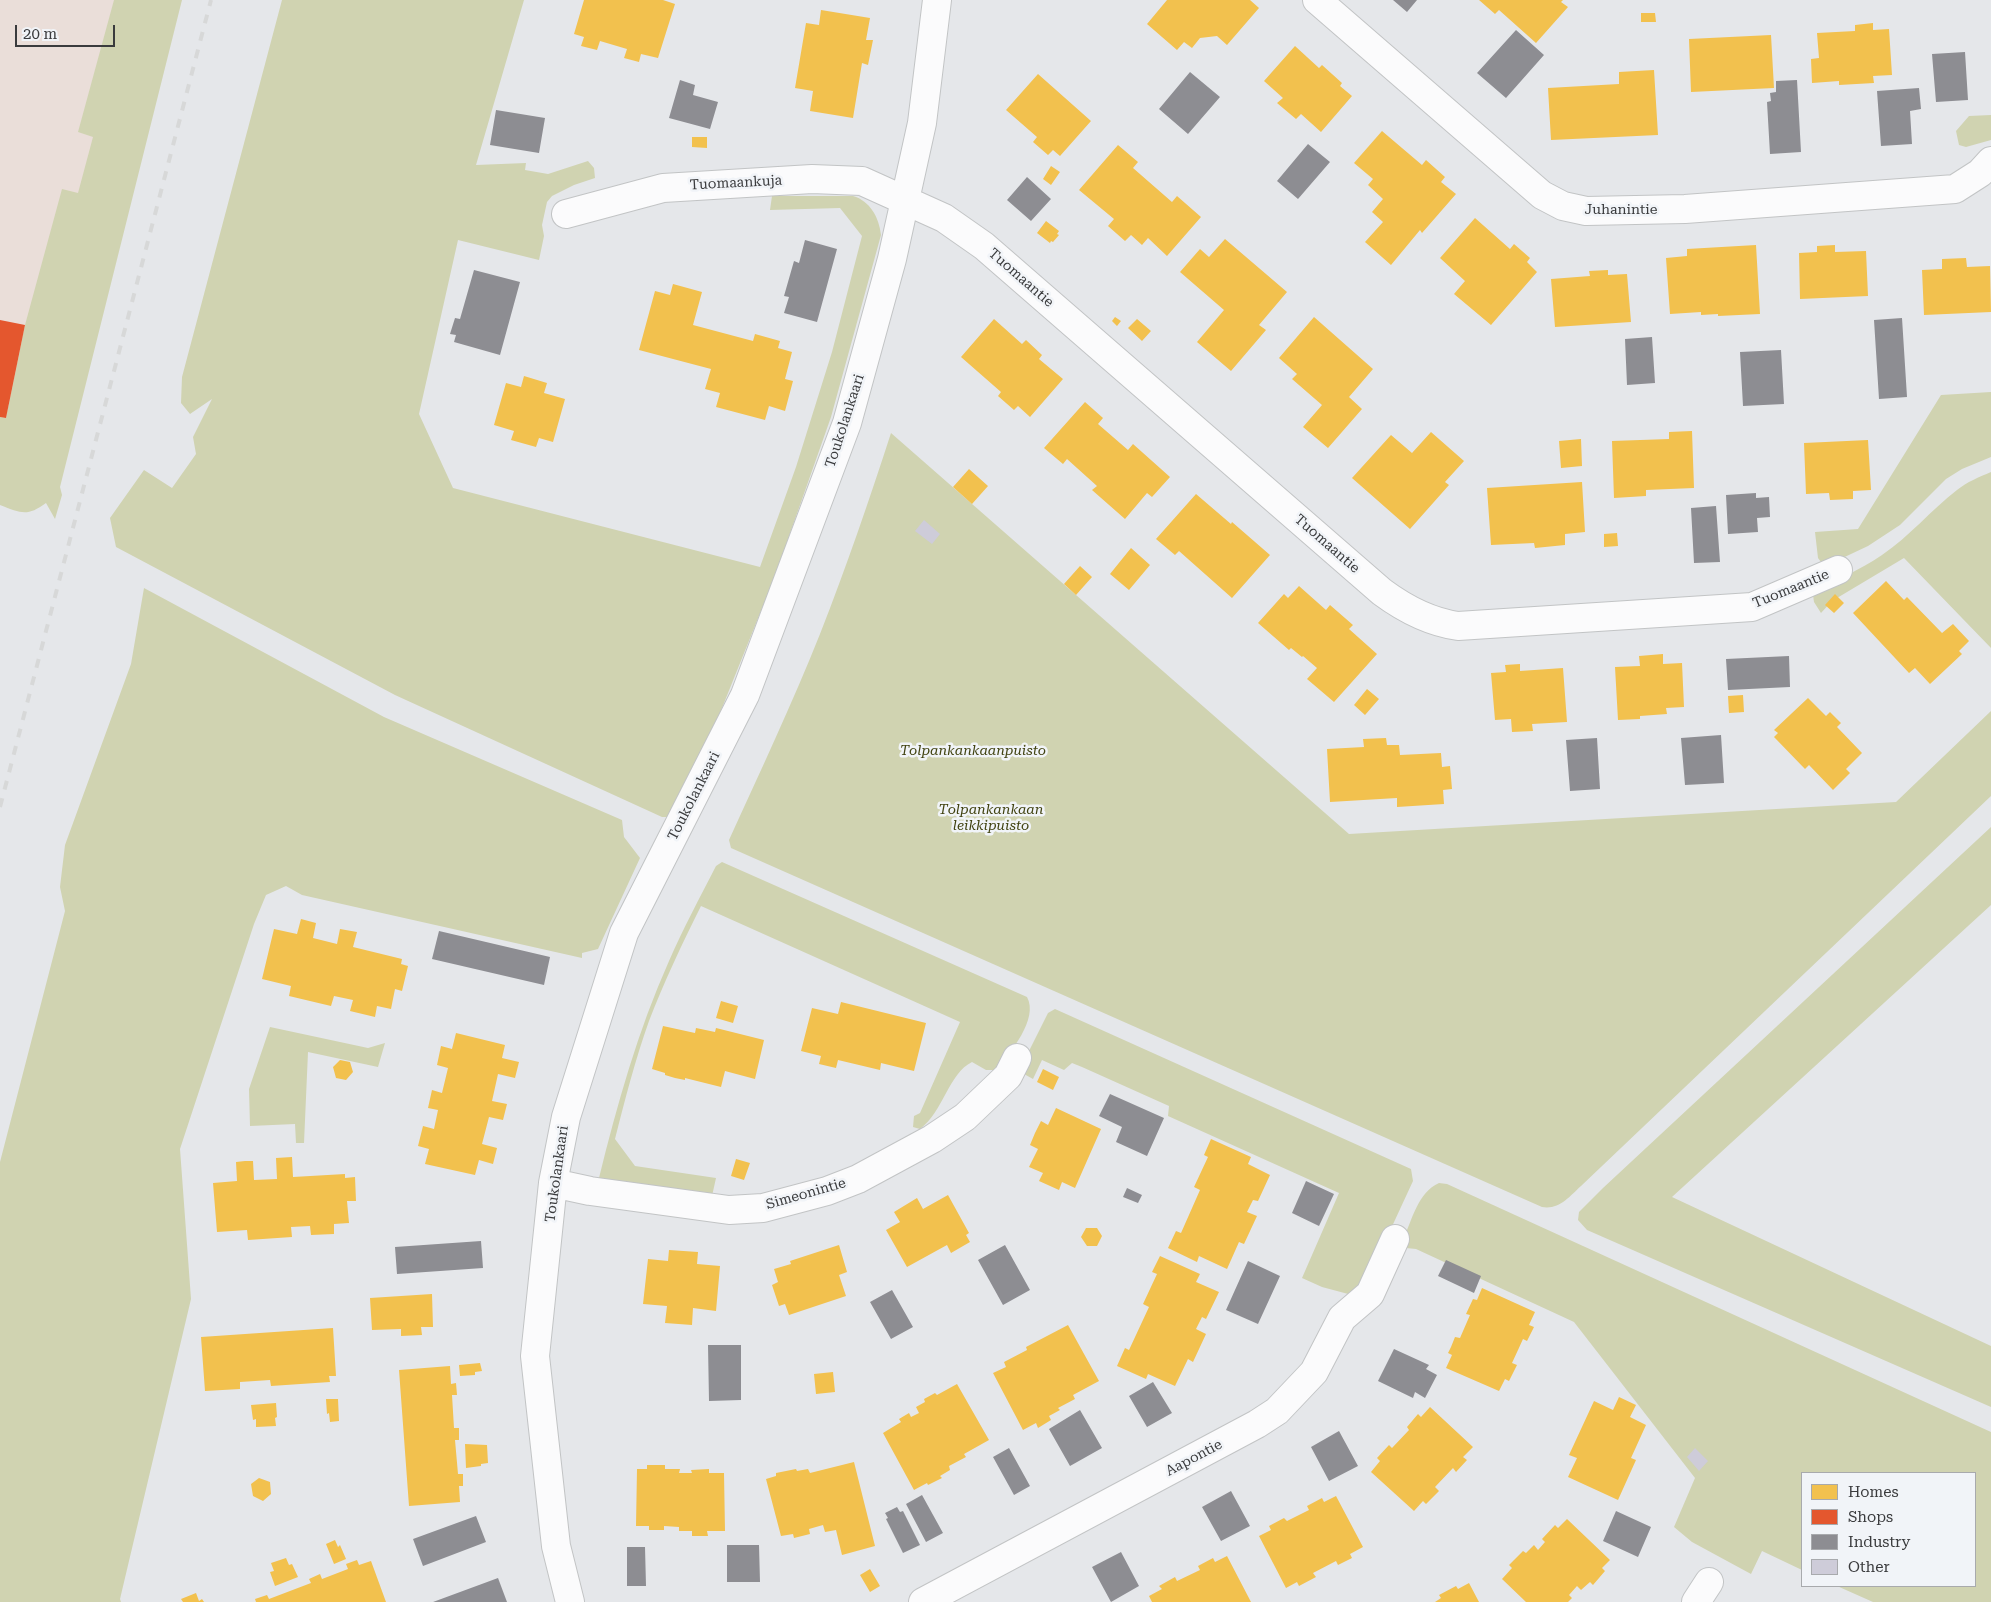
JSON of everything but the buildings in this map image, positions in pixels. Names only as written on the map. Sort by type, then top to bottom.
[{"type":"street","name":"Toukolankaari","points":[[570,1602],[556,1546],[534,1356],[553,1183],[566,1117],[624,933],[745,695],[847,423],[892,259],[906,200],[922,123],[937,0]]},
{"type":"street","name":"Juhanintie","points":[[1317,0],[1542,195],[1563,206],[1586,211],[1685,209],[1954,189],[1980,173],[1991,162]]},
{"type":"street","name":"Tuomaankuja","points":[[566,214],[663,188],[812,179],[862,181],[906,200]]},
{"type":"street","name":"Tuomaantie","points":[[906,200],[944,218],[984,246],[1382,592],[1416,614],[1458,626],[1752,607],[1838,570]]},
{"type":"street","name":"Simeonintie","points":[[553,1183],[590,1191],[729,1210],[763,1208],[827,1191],[858,1179],[925,1143],[965,1117],[1008,1076],[1017,1058]]},
{"type":"street","name":"Aapontie","points":[[924,1602],[1249,1428],[1277,1411],[1314,1372],[1342,1318],[1370,1294],[1396,1239]]},
{"type":"shaded area","points":[[0,0],[131,0],[16,440],[0,439]]},
{"type":"green space","points":[[114,0],[182,0],[60,487],[62,495],[55,519],[46,503],[29,512],[19,512],[0,505],[0,417],[6,418],[25,325],[62,189],[78,193],[93,137],[78,132]]},
{"type":"green space","points":[[282,0],[524,0],[476,165],[526,163],[525,170],[548,174],[588,161],[594,168],[595,178],[574,185],[552,196],[547,202],[542,225],[544,236],[539,260],[458,240],[419,414],[453,488],[760,567],[796,467],[832,352],[862,236],[840,208],[770,210],[772,196],[853,196],[869,206],[876,216],[881,235],[831,417],[775,576],[681,810],[674,817],[662,817],[395,695],[116,547],[110,518],[144,470],[172,488],[196,454],[193,437],[212,399],[190,414],[181,403],[182,377]]},
{"type":"green space","points":[[1991,115],[1991,140],[1966,147],[1959,145],[1956,131],[1969,116]]},
{"type":"green space","points":[[1991,392],[1991,457],[1962,469],[1946,479],[1900,525],[1868,546],[1834,562],[1821,562],[1818,558],[1815,532],[1858,529],[1941,395]]},
{"type":"green space","points":[[891,433],[1349,834],[1896,802],[1991,711],[1991,796],[1572,1194],[1559,1205],[1542,1207],[731,848],[729,840],[787,712],[830,609]]},
{"type":"green space","points":[[1991,472],[1991,648],[1904,558],[1832,601],[1821,613],[1814,602],[1813,595],[1882,555],[1902,540],[1957,490]]},
{"type":"green space","points":[[144,588],[384,717],[622,820],[624,837],[640,858],[598,949],[582,953],[582,958],[302,895],[286,886],[266,895],[254,924],[180,1149],[191,1299],[120,1599],[121,1602],[0,1602],[0,1162],[65,911],[60,887],[65,845],[131,664]]},
{"type":"green space","points":[[1991,827],[1991,905],[1672,1197],[1991,1346],[1991,1407],[1587,1230],[1578,1220],[1579,1212],[1603,1188]]},
{"type":"green space","points":[[722,862],[1027,997],[1030,1006],[1029,1015],[1026,1025],[1015,1045],[996,1070],[986,1070],[972,1062],[964,1067],[928,1122],[920,1129],[913,1127],[914,1116],[920,1113],[960,1022],[701,906],[649,1021],[615,1139],[635,1166],[716,1178],[712,1196],[599,1178],[629,1068],[658,987],[674,949],[698,901],[716,866]]},
{"type":"green space","points":[[1055,1009],[1411,1169],[1413,1181],[1364,1287],[1352,1295],[1322,1287],[1302,1278],[1339,1193],[1168,1116],[1169,1106],[1072,1063],[1064,1070],[1042,1060],[1033,1079],[1024,1074],[1021,1067],[1048,1013]]},
{"type":"green space","points":[[270,1027],[368,1048],[385,1043],[378,1067],[308,1052],[304,1143],[296,1143],[295,1124],[250,1126],[249,1089]]},
{"type":"green space","points":[[1439,1183],[1447,1184],[1991,1432],[1991,1602],[1873,1602],[1839,1587],[1976,1587],[1976,1472],[1801,1472],[1801,1570],[1762,1551],[1751,1574],[1692,1542],[1674,1527],[1695,1478],[1574,1322],[1416,1249],[1406,1248],[1403,1240],[1416,1207],[1432,1187]]},
{"type":"railway","points":[[0,807],[211,0]]},
{"type":"park label","name":"Tolpankankaanpuisto","points":[[973,751]]},
{"type":"park label","name":"Tolpankankaan leikkipuisto","points":[[991,818]]}]
